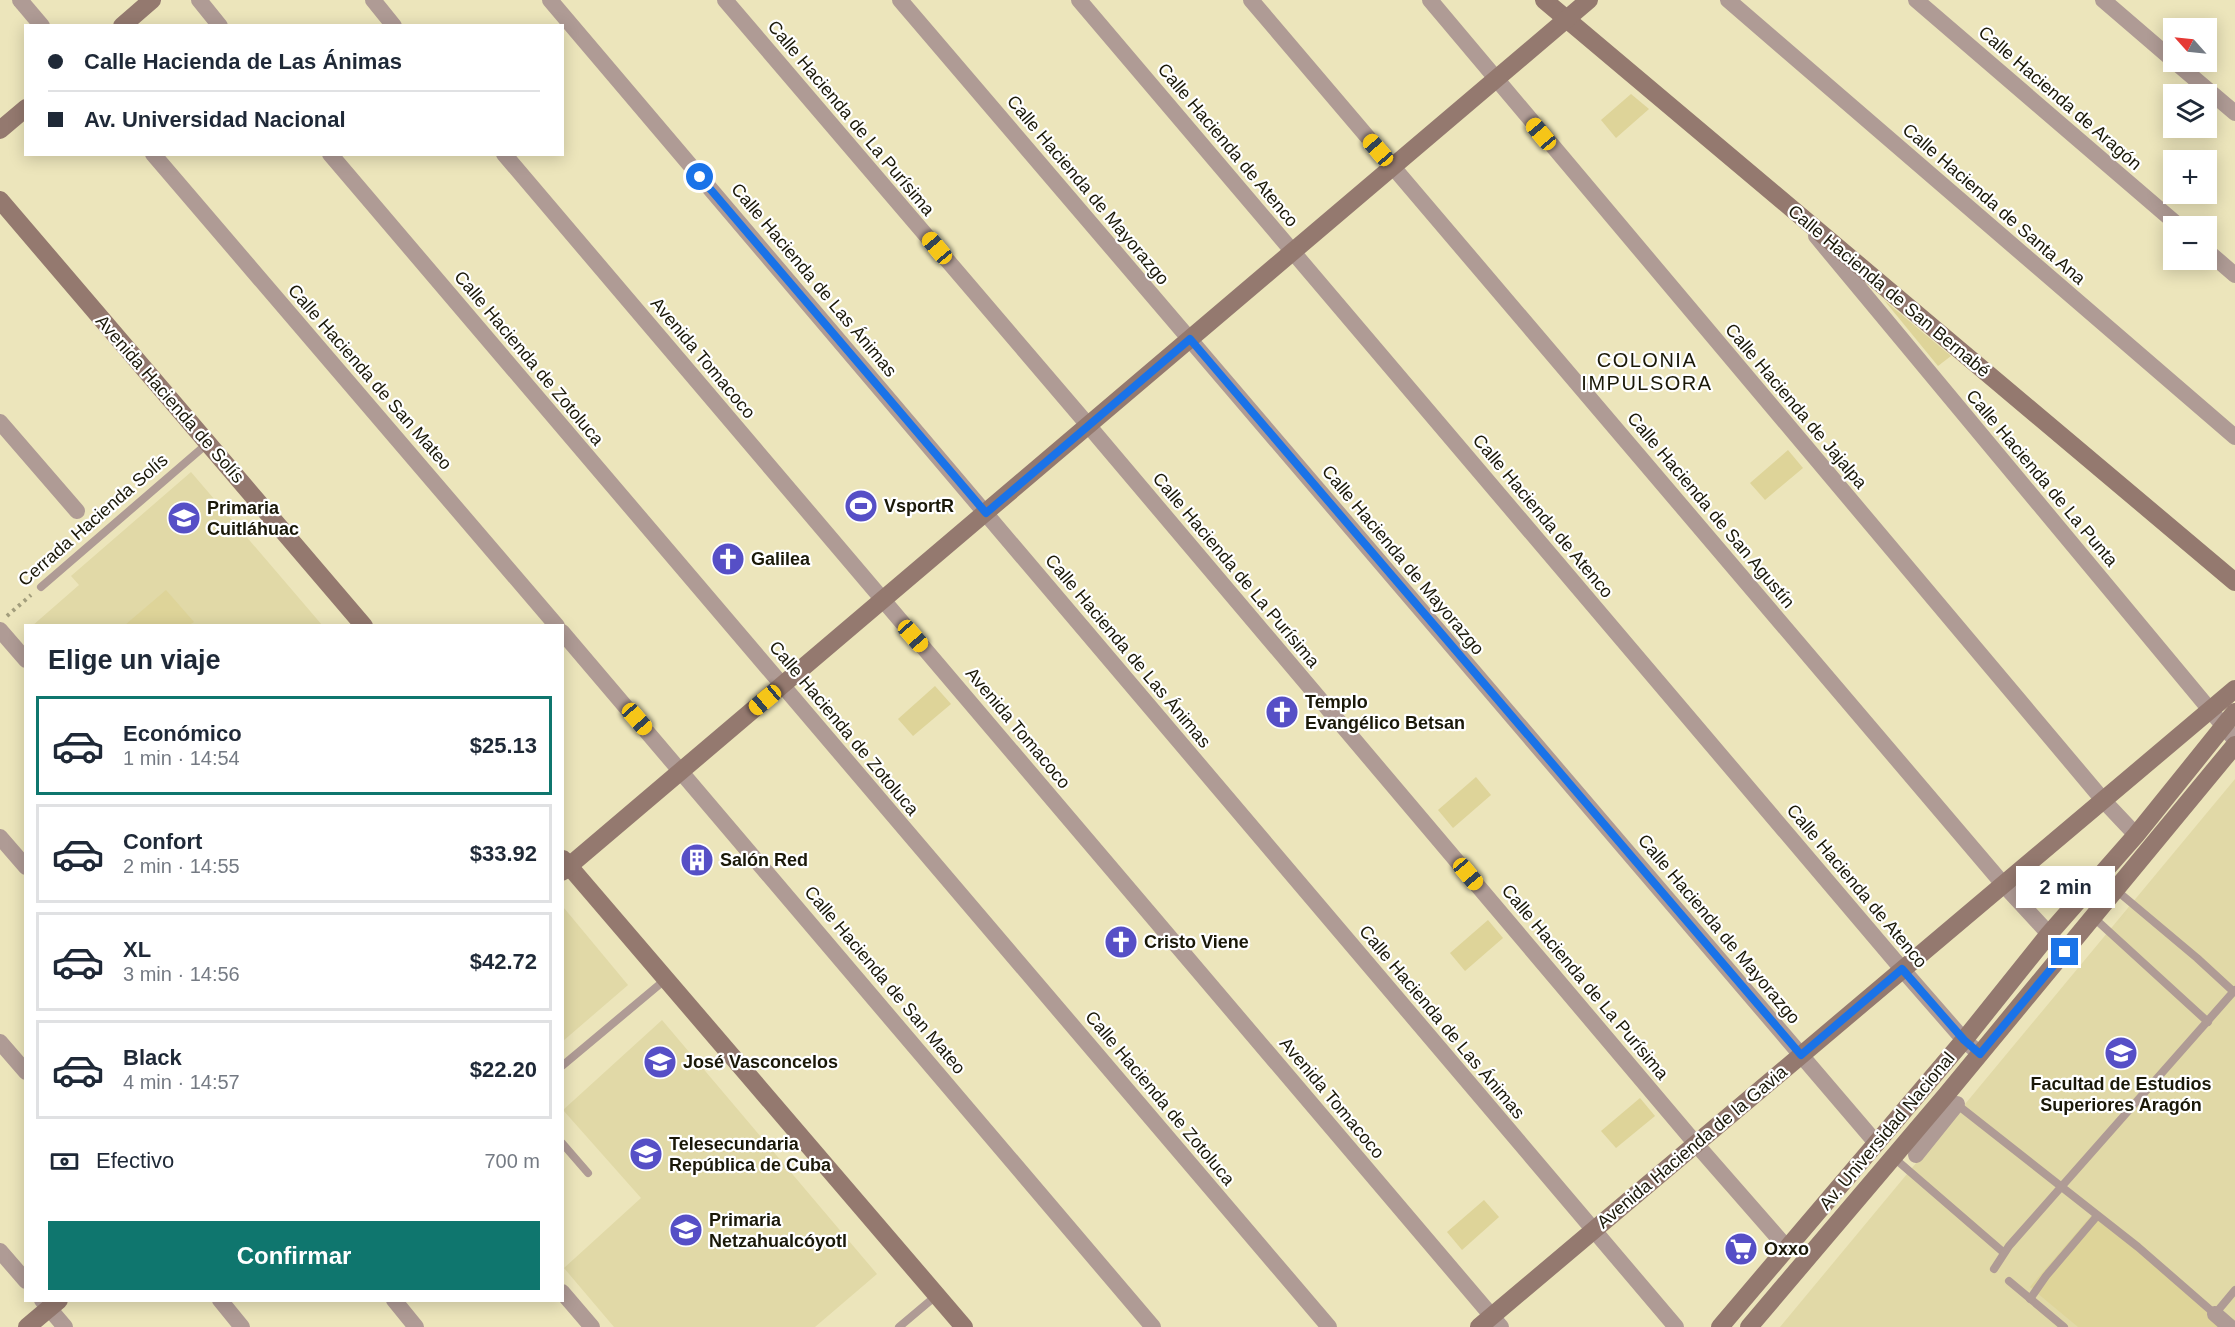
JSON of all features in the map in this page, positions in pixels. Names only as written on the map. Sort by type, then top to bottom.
[{"type":"street","points":[[20,0],[40,24]]},
{"type":"street","points":[[124,24],[152,0]]},
{"type":"street","points":[[199,0],[218,24]]},
{"type":"street","points":[[373,0],[392,24]]},
{"type":"street","name":"Calle Hacienda de Las Ánimas","points":[[550,0],[1676,1327]]},
{"type":"street","name":"Calle Hacienda de La Purísima","points":[[725,0],[1696,1144],[1787,1248]]},
{"type":"street","name":"Calle Hacienda de Mayorazgo","points":[[900,0],[1877,1144]]},
{"type":"street","name":"Calle Hacienda de Atenco","points":[[1079,0],[1902,969],[1964,1040],[1980,1054]]},
{"type":"street","name":"Calle Hacienda de San Agustín","points":[[1251,0],[2003,884],[2049,934]]},
{"type":"street","name":"Calle Hacienda de Jajalpa","points":[[1430,0],[2103,800],[2136,835]]},
{"type":"street","name":"Calle Hacienda de San Bernabé","points":[[1544,0],[2235,582]]},
{"type":"street","points":[[964,1327],[666,979],[565,865],[682,771],[1589,0]]},
{"type":"street","name":"Calle Hacienda de Santa Ana","points":[[1728,0],[2235,437]]},
{"type":"street","name":"Calle Hacienda de Aragón","points":[[1916,0],[2167,216]]},
{"type":"street","points":[[2103,0],[2163,52]]},
{"type":"street","points":[[2187,72],[2235,113]]},
{"type":"street","points":[[0,130],[24,110]]},
{"type":"street","name":"Calle Hacienda de San Mateo","points":[[155,156],[555,624]]},
{"type":"street","name":"Calle Hacienda de Zotoluca","points":[[332,156],[1329,1327]]},
{"type":"street","name":"Avenida Tomacoco","points":[[506,156],[883,600],[1491,1323]]},
{"type":"street","name":"Avenida Hacienda de Solís","points":[[0,200],[362,624]]},
{"type":"street","name":"Calle Hacienda de La Punta","points":[[1797,213],[2229,733]]},
{"type":"street","points":[[2217,259],[2235,275]]},
{"type":"street","points":[[0,422],[77,512]]},
{"type":"street","points":[[0,630],[24,658]]},
{"type":"street","name":"Calle Hacienda de San Mateo","points":[[564,634],[1153,1327]]},
{"type":"street","name":"Avenida Hacienda de la Gavia","points":[[1491,1323],[1593,1231],[2235,689]]},
{"type":"street","name":"Av. Universidad Nacional","points":[[1720,1327],[1877,1144],[2049,934],[2229,733],[2235,712]]},
{"type":"street","name":"Av. Universidad Nacional","points":[[1749,1327],[1893,1157],[1952,1100],[1980,1054],[2235,745]]},
{"type":"street","points":[[0,837],[24,865]]},
{"type":"street","points":[[0,1042],[24,1070]]},
{"type":"street","points":[[1916,1155],[1952,1100]]},
{"type":"street","points":[[0,1251],[24,1279]]},
{"type":"street","points":[[564,1294],[592,1327]]},
{"type":"street","points":[[222,1302],[242,1327]]},
{"type":"street","points":[[396,1302],[416,1327]]},
{"type":"street","points":[[27,1327],[50,1303],[64,1327]]},
{"type":"street","points":[[2215,1314],[2230,1327]]},
{"type":"lane","name":"Cerrada Hacienda Solís","points":[[41,587],[208,443]]},
{"type":"lane","points":[[1994,1269],[2003,1252],[2234,991],[2116,890]]},
{"type":"lane","points":[[2093,917],[2208,1022]]},
{"type":"lane","points":[[564,1064],[666,979]]},
{"type":"lane","points":[[1952,1100],[2138,1247],[2215,1314],[2235,1290]]},
{"type":"lane","points":[[564,1145],[588,1173]]},
{"type":"lane","points":[[1893,1157],[2003,1252]]},
{"type":"lane","points":[[2030,1299],[2046,1276],[2097,1216]]},
{"type":"lane","points":[[2009,1281],[2064,1327]]},
{"type":"lane","points":[[899,1327],[936,1295]]},
{"type":"path","name":"Cerrada Hacienda Solís","points":[[0,622],[41,587]]},
{"type":"shaded area","points":[[1631,94],[1649,109],[1616,138],[1601,120]]},
{"type":"shaded area","points":[[1884,300],[1951,356],[1938,366]]},
{"type":"shaded area","points":[[1788,450],[1803,468],[1765,500],[1750,483]]},
{"type":"shaded area","name":"Primaria Cuitláhuac","points":[[191,472],[321,624],[34,624],[79,585],[71,576]]},
{"type":"shaded area","points":[[166,590],[194,622],[191,624],[126,624]]},
{"type":"shaded area","points":[[935,686],[951,704],[913,736],[898,719]]},
{"type":"shaded area","points":[[1476,777],[1491,795],[1453,828],[1438,810]]},
{"type":"shaded area","name":"Facultad de Estudios Superiores Aragón","points":[[2235,779],[2235,1327],[1780,1327]]},
{"type":"shaded area","points":[[564,908],[628,985],[564,1040]]},
{"type":"shaded area","points":[[1488,920],[1503,938],[1465,971],[1450,953]]},
{"type":"shaded area","points":[[662,1020],[877,1274],[815,1327],[614,1327],[564,1268],[641,1198],[564,1109]]},
{"type":"shaded area","points":[[1640,1098],[1655,1116],[1616,1148],[1601,1131]]},
{"type":"shaded area","points":[[1484,1200],[1499,1217],[1462,1250],[1447,1232]]},
{"type":"shaded area","points":[[2096,1210],[2231,1327],[2078,1327],[2030,1287]]},
{"type":"place","name":"VsportR","points":[[861,506]]},
{"type":"place","name":"Primaria Cuitláhuac","points":[[184,518]]},
{"type":"place","name":"Galilea","points":[[728,559]]},
{"type":"place","name":"Templo Evangélico Betsan","points":[[1282,712]]},
{"type":"place","name":"Salón Red","points":[[697,860]]},
{"type":"place","name":"Cristo Viene","points":[[1121,942]]},
{"type":"place","name":"Facultad de Estudios Superiores Aragón","points":[[2121,1053]]},
{"type":"place","name":"José Vasconcelos","points":[[660,1062]]},
{"type":"place","name":"Telesecundaria República de Cuba","points":[[646,1154]]},
{"type":"place","name":"Primaria Netzahualcóyotl","points":[[686,1230]]},
{"type":"place","name":"Oxxo","points":[[1741,1249]]},
{"type":"district","name":"COLONIA IMPULSORA","points":[[1647,372]]},
{"type":"route","points":[[700,177],[986,513],[1190,339],[1801,1055],[1902,969],[1964,1040],[1980,1054],[2065,952]]}]
